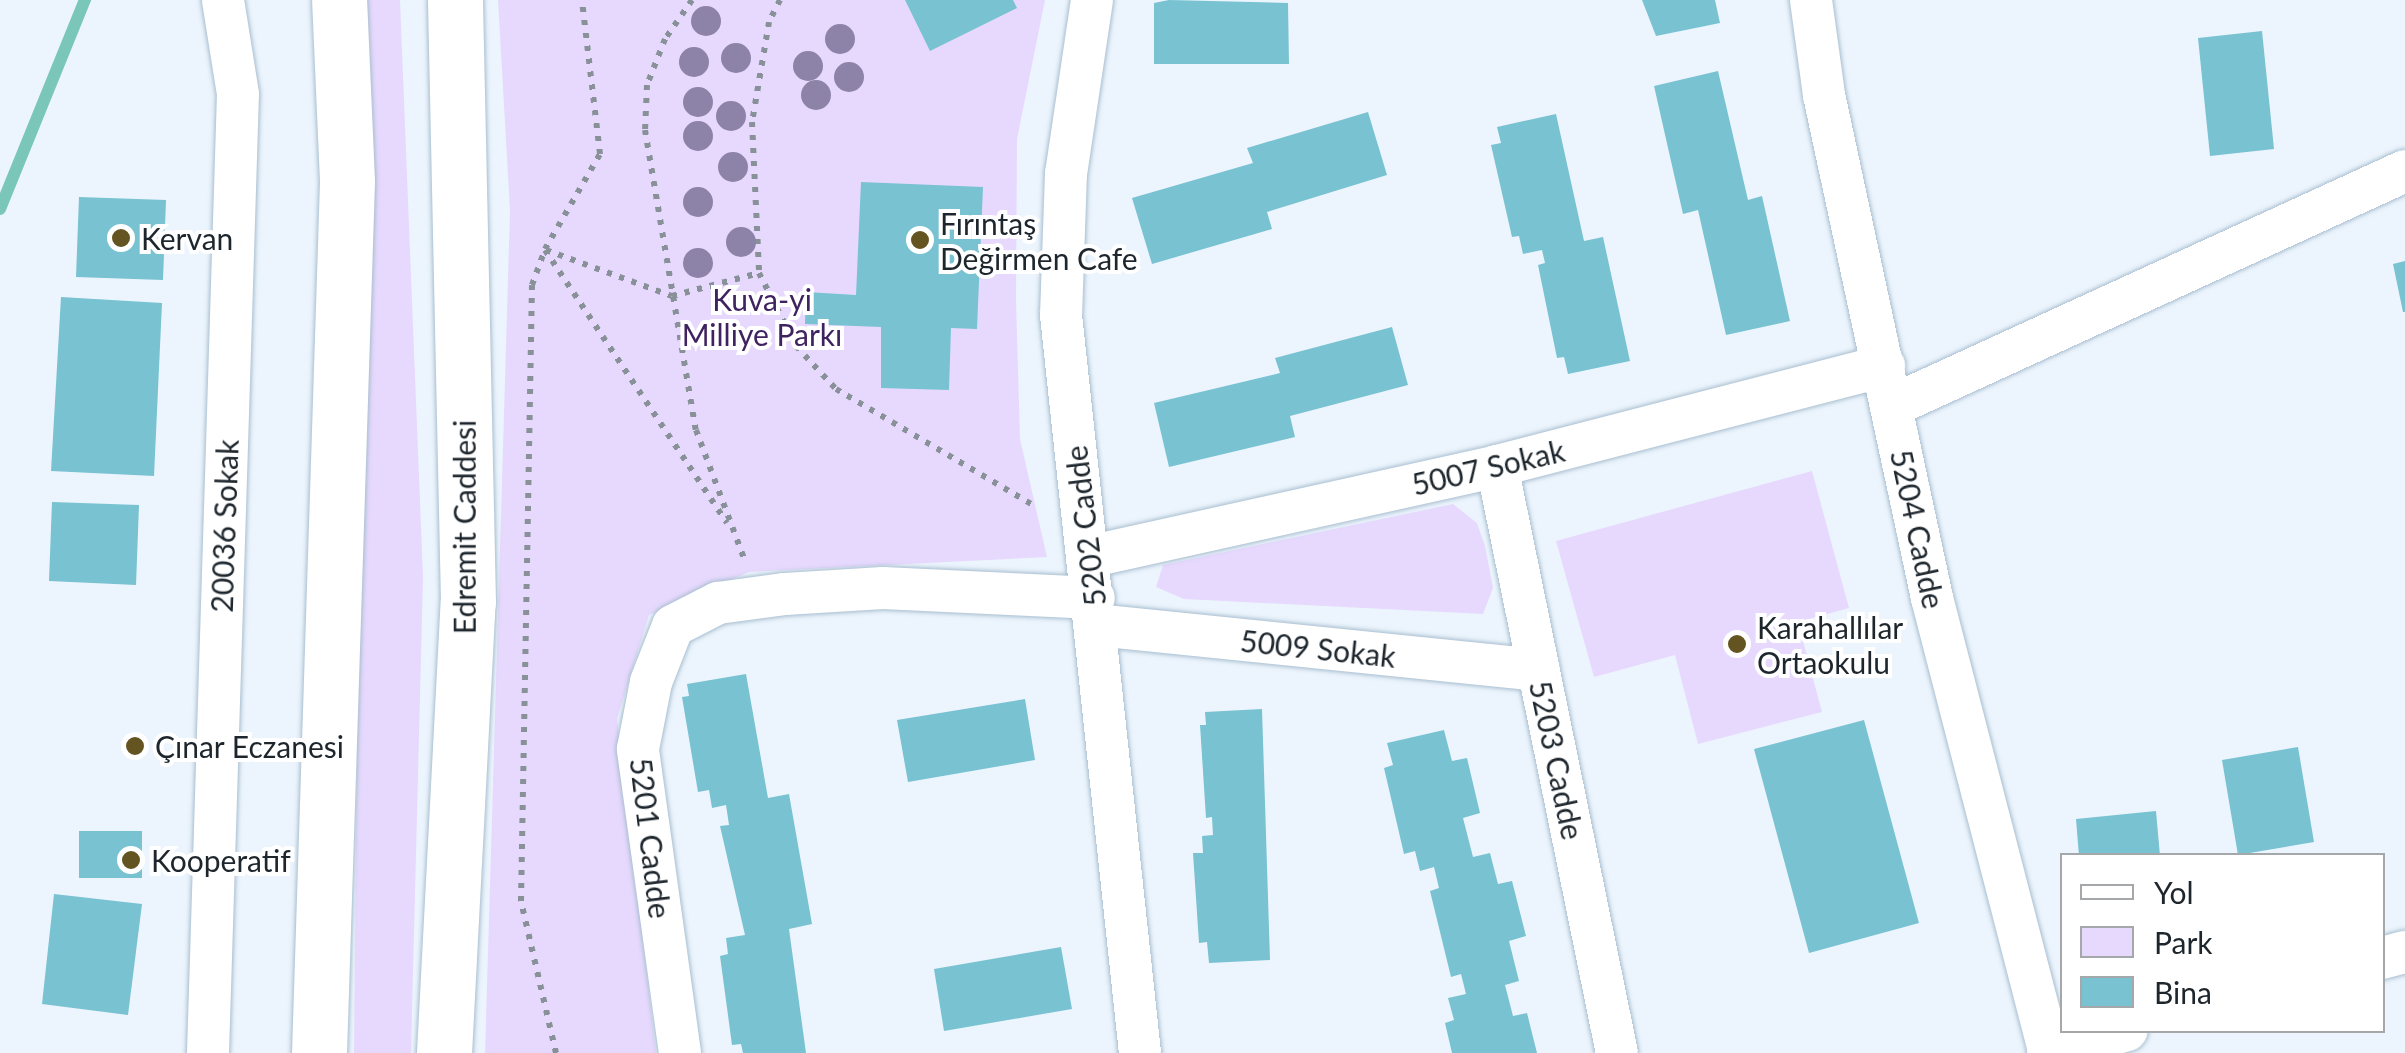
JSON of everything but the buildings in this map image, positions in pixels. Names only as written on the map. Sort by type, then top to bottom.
[{"type":"highway","points":[[319,1053],[347,181],[339,0]]},
{"type":"highway","name":"Edremit Caddesi","points":[[444,1053],[468,602],[455,0]]},
{"type":"street","name":"20036 Sokak","points":[[208,1053],[238,94],[222,0]]},
{"type":"street","name":"5202 Cadde","points":[[1092,0],[1066,173],[1061,315],[1140,1053]]},
{"type":"street","name":"5204 Cadde","points":[[1812,0],[1824,95],[1932,598],[2049,1053]]},
{"type":"street","name":"5007 Sokak","points":[[1093,593],[1497,466],[1888,386],[2405,171]]},
{"type":"street","name":"5203 Cadde","points":[[1497,466],[1618,1053]]},
{"type":"street","name":"5009 Sokak","points":[[673,626],[718,603],[803,593],[884,588],[1093,593],[1539,670]]},
{"type":"street","name":"5201 Cadde","points":[[673,626],[651,682],[638,749],[680,1053]]},
{"type":"street","points":[[2049,1053],[2117,1033]]},
{"type":"path","points":[[556,1053],[521,901],[532,285],[545,250],[600,154],[582,0]]},
{"type":"path","points":[[780,0],[769,22],[752,122],[760,273],[796,346],[836,389],[1036,507]]},
{"type":"path","points":[[689,1],[665,39],[647,85],[649,167],[696,430],[749,572]]},
{"type":"path","points":[[545,250],[672,296],[760,273]]},
{"type":"path","points":[[545,250],[735,534]]},
{"type":"green space","points":[[364,0],[400,0],[423,577],[411,1053],[354,1053]]},
{"type":"green space","name":"Kuva-yi Milliye Parkı","points":[[498,0],[1045,0],[1017,139],[1016,300],[1020,439],[1047,557],[749,572],[649,615],[617,719],[656,1053],[485,1053],[510,211]]},
{"type":"green space","points":[[1812,471],[1849,608],[1798,622],[1822,712],[1698,744],[1675,655],[1594,677],[1556,541]]},
{"type":"green space","points":[[1453,504],[1477,523],[1485,546],[1493,588],[1483,614],[1184,599],[1156,587],[1163,565]]},
{"type":"waterway","points":[[0,209],[85,0]]},
{"type":"place","name":"Kervan","points":[[121,238]]},
{"type":"place","name":"Fırıntaş Değirmen Cafe","points":[[920,240]]},
{"type":"place","name":"Karahallılar Ortaokulu","points":[[1737,644]]},
{"type":"place","name":"Çınar Eczanesi","points":[[135,746]]},
{"type":"place","name":"Kooperatif","points":[[131,860]]}]
